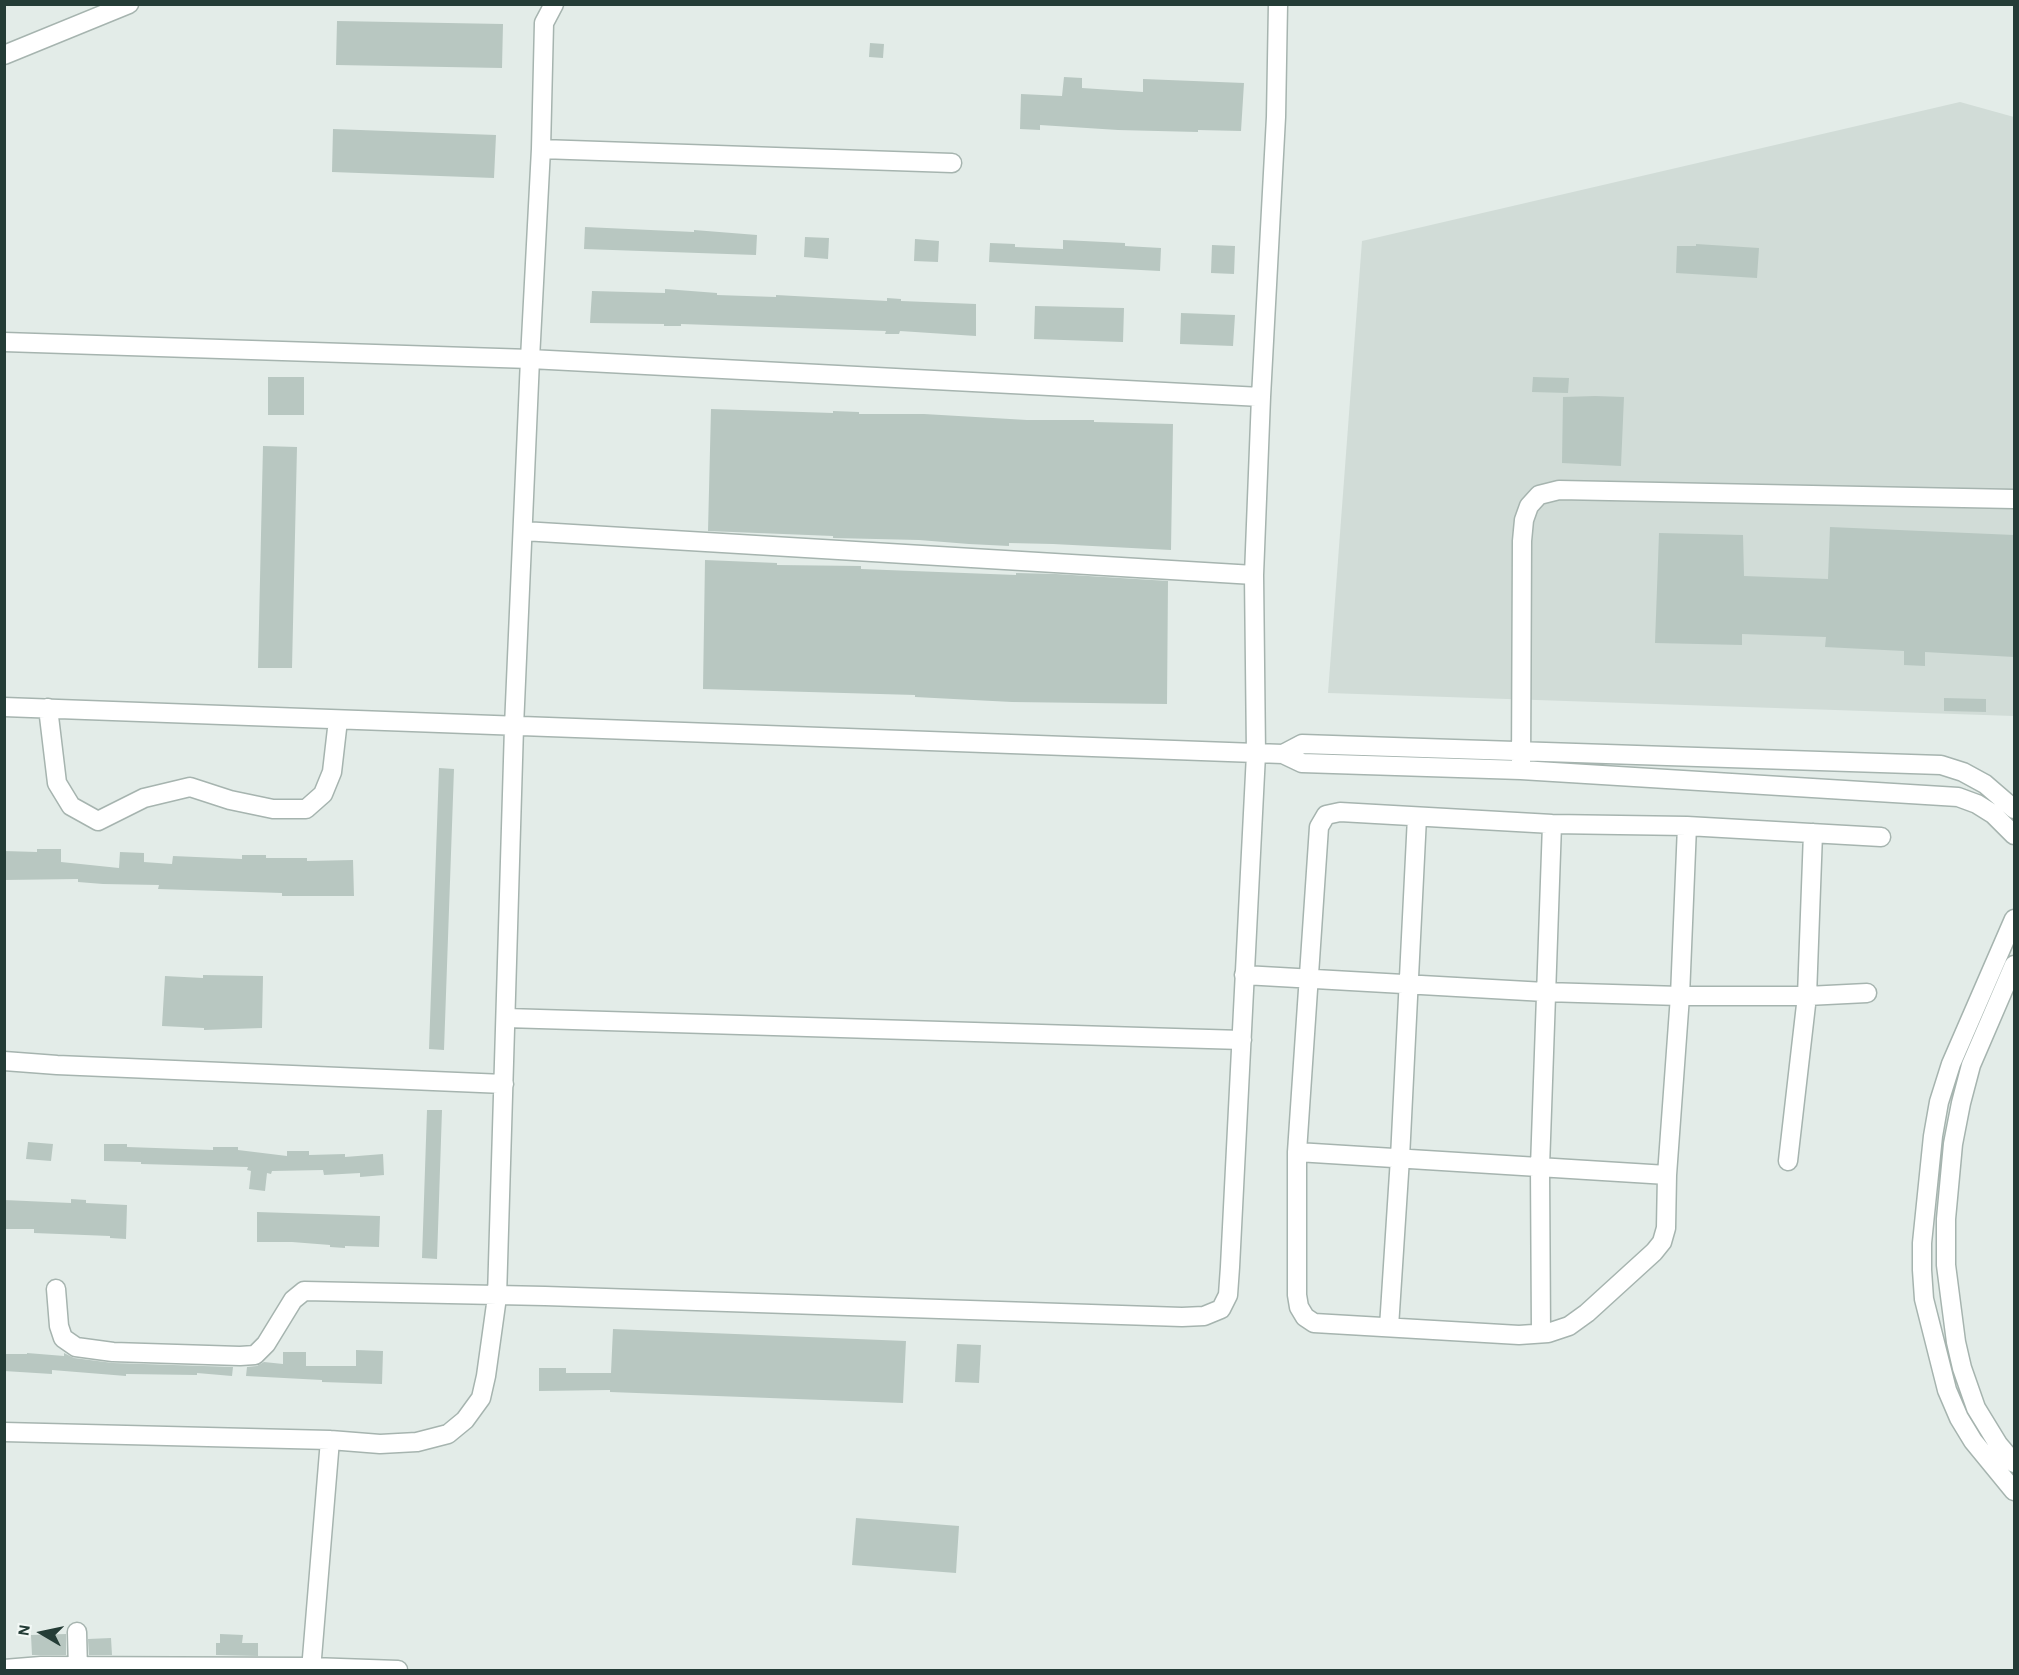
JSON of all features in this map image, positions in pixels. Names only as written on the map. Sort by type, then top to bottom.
[{"type":"street","points":[[4,55],[129,4]]},
{"type":"street","points":[[4,1432],[330,1440],[380,1444],[417,1442],[448,1434],[465,1420],[481,1398],[497,1296],[514,727],[530,359],[542,149],[544,22],[554,4]]},
{"type":"street","points":[[56,1289],[59,1326],[63,1338],[76,1347],[113,1352],[240,1356],[255,1355],[266,1344],[293,1300],[304,1291],[1182,1317],[1204,1316],[1221,1309],[1228,1295],[1256,754],[1254,575],[1276,117],[1278,4]]},
{"type":"street","points":[[542,149],[952,163]]},
{"type":"street","points":[[4,342],[530,359],[1261,397]]},
{"type":"street","points":[[1521,770],[1522,541],[1524,520],[1529,506],[1539,495],[1559,490],[2014,499]]},
{"type":"street","points":[[523,531],[1254,575]]},
{"type":"street","points":[[4,707],[1283,754],[1302,763],[1521,770],[1958,797],[1977,804],[1993,814],[2014,836]]},
{"type":"street","points":[[48,708],[57,783],[71,806],[98,821],[144,798],[190,787],[230,800],[273,809],[306,809],[323,794],[332,772],[338,720]]},
{"type":"street","points":[[1283,754],[1302,744],[1941,765],[1964,772],[1985,784],[2014,809]]},
{"type":"street","points":[[1687,826],[1680,996],[1667,1175],[1666,1228],[1662,1242],[1587,1313],[1569,1326],[1541,1334],[1519,1335],[1314,1323],[1305,1317],[1299,1307],[1297,1295],[1297,1152],[1319,827],[1326,815],[1340,812],[1417,818],[1552,824],[1687,826],[1881,837]]},
{"type":"street","points":[[1389,1327],[1417,818]]},
{"type":"street","points":[[1541,1334],[1540,1167],[1552,824]]},
{"type":"street","points":[[1788,1161],[1807,996],[1813,833]]},
{"type":"street","points":[[2014,919],[1951,1064],[1939,1102],[1933,1136],[1922,1243],[1922,1270],[1927,1310],[1947,1390],[1973,1442],[2014,1491]]},
{"type":"street","points":[[2014,965],[1971,1065],[1961,1103],[1952,1155],[1946,1219],[1946,1265],[1956,1342],[1976,1408],[1998,1444],[2014,1463]]},
{"type":"street","points":[[1244,975],[1545,992],[1680,996],[1807,996],[1867,993]]},
{"type":"street","points":[[506,1018],[1242,1040]]},
{"type":"street","points":[[4,1061],[68,1066],[504,1084]]},
{"type":"street","points":[[1297,1152],[1667,1175]]},
{"type":"street","points":[[311,1669],[330,1440]]},
{"type":"street","points":[[77,1632],[78,1668]]},
{"type":"street","points":[[4,1669],[41,1666],[398,1671]]},
{"type":"shaded area","points":[[1960,102],[2014,117],[2014,716],[1328,693],[1362,241]]},
{"type":"building","points":[[337,21],[503,24],[502,68],[336,65]]},
{"type":"building","points":[[870,43],[884,44],[883,58],[869,57]]},
{"type":"building","points":[[1064,77],[1082,78],[1082,88],[1143,92],[1143,79],[1244,83],[1241,131],[1118,130],[1040,125],[1040,130],[1020,129],[1021,94],[1062,96]]},
{"type":"building","points":[[333,129],[496,135],[494,178],[332,172]]},
{"type":"building","points":[[585,227],[694,232],[694,230],[757,235],[756,255],[584,249]]},
{"type":"building","points":[[805,237],[829,238],[828,259],[804,257]]},
{"type":"building","points":[[915,239],[939,241],[938,262],[914,261]]},
{"type":"building","points":[[1063,240],[1125,243],[1125,246],[1161,248],[1160,271],[989,262],[990,243],[1015,244],[1015,247],[1063,249]]},
{"type":"building","points":[[1696,244],[1759,248],[1757,278],[1676,273],[1677,246],[1696,246]]},
{"type":"building","points":[[1212,245],[1235,246],[1234,274],[1211,273]]},
{"type":"building","points":[[665,289],[717,293],[717,295],[776,297],[776,295],[887,301],[887,298],[901,299],[901,301],[976,304],[976,336],[900,331],[899,334],[885,334],[886,331],[590,323],[592,291],[665,293]]},
{"type":"building","points":[[1035,306],[1124,308],[1123,342],[1034,339]]},
{"type":"building","points":[[1181,313],[1235,315],[1233,346],[1180,344]]},
{"type":"building","points":[[268,377],[304,377],[304,415],[268,415]]},
{"type":"building","points":[[1533,377],[1569,378],[1568,393],[1532,392]]},
{"type":"building","points":[[1563,397],[1624,397],[1621,466],[1562,463]]},
{"type":"building","points":[[711,409],[833,413],[833,411],[859,412],[859,414],[924,414],[1027,420],[1094,420],[1094,422],[1173,424],[1171,550],[1053,544],[1009,543],[1009,546],[708,531]]},
{"type":"building","points":[[263,446],[297,447],[292,668],[258,668]]},
{"type":"building","points":[[1830,527],[2014,535],[2014,657],[1925,652],[1925,666],[1904,665],[1904,651],[1825,647],[1826,637],[1742,634],[1742,645],[1655,643],[1659,533],[1743,535],[1744,576],[1828,579]]},
{"type":"building","points":[[705,560],[777,563],[777,565],[861,566],[861,569],[1016,575],[1016,573],[1056,574],[1168,581],[1167,704],[1012,702],[915,697],[915,695],[703,689]]},
{"type":"building","points":[[1944,698],[1986,699],[1986,712],[1944,711]]},
{"type":"building","points":[[439,768],[454,769],[444,1050],[429,1049]]},
{"type":"building","points":[[37,849],[61,849],[61,862],[119,868],[120,852],[144,853],[144,862],[172,864],[173,856],[242,859],[242,855],[266,855],[266,858],[307,858],[307,861],[353,860],[354,896],[282,896],[282,893],[158,889],[159,885],[103,884],[78,882],[78,879],[4,880],[4,851],[37,852]]},
{"type":"building","points":[[203,975],[263,976],[262,1028],[204,1030],[204,1028],[162,1026],[165,976],[203,978]]},
{"type":"building","points":[[427,1110],[442,1110],[437,1259],[422,1258]]},
{"type":"building","points":[[28,1142],[53,1144],[51,1161],[26,1159]]},
{"type":"building","points":[[104,1144],[213,1150],[213,1147],[238,1147],[238,1150],[287,1156],[287,1151],[309,1151],[309,1155],[345,1154],[345,1157],[383,1154],[384,1175],[360,1177],[360,1173],[324,1175],[323,1170],[272,1171],[271,1174],[267,1173],[265,1191],[249,1189],[251,1171],[247,1170],[248,1167],[104,1161]]},
{"type":"building","points":[[71,1199],[86,1200],[86,1203],[127,1205],[126,1239],[110,1238],[110,1236],[34,1233],[34,1229],[4,1229],[4,1200],[71,1203]]},
{"type":"building","points":[[257,1212],[380,1216],[379,1247],[345,1246],[345,1248],[292,1242],[257,1242]]},
{"type":"building","points":[[613,1329],[906,1341],[903,1403],[610,1392],[610,1390],[539,1391],[539,1368],[566,1368],[566,1373],[611,1373]]},
{"type":"building","points":[[957,1344],[981,1345],[979,1383],[955,1382]]},
{"type":"building","points":[[356,1350],[383,1351],[382,1384],[246,1376],[247,1367],[257,1366],[264,1362],[283,1364],[283,1352],[306,1352],[306,1366],[356,1366]]},
{"type":"building","points":[[64,1353],[74,1358],[113,1363],[233,1367],[232,1376],[197,1373],[197,1375],[126,1374],[126,1376],[52,1370],[52,1374],[4,1371],[4,1354],[64,1356]]},
{"type":"building","points":[[856,1518],[959,1526],[956,1573],[852,1565]]},
{"type":"building","points":[[66,1634],[66,1655],[32,1655],[31,1635]]},
{"type":"building","points":[[220,1634],[243,1635],[242,1643],[258,1643],[258,1656],[216,1655],[216,1643],[220,1643]]},
{"type":"building","points":[[111,1638],[112,1655],[89,1655],[88,1639]]}]
